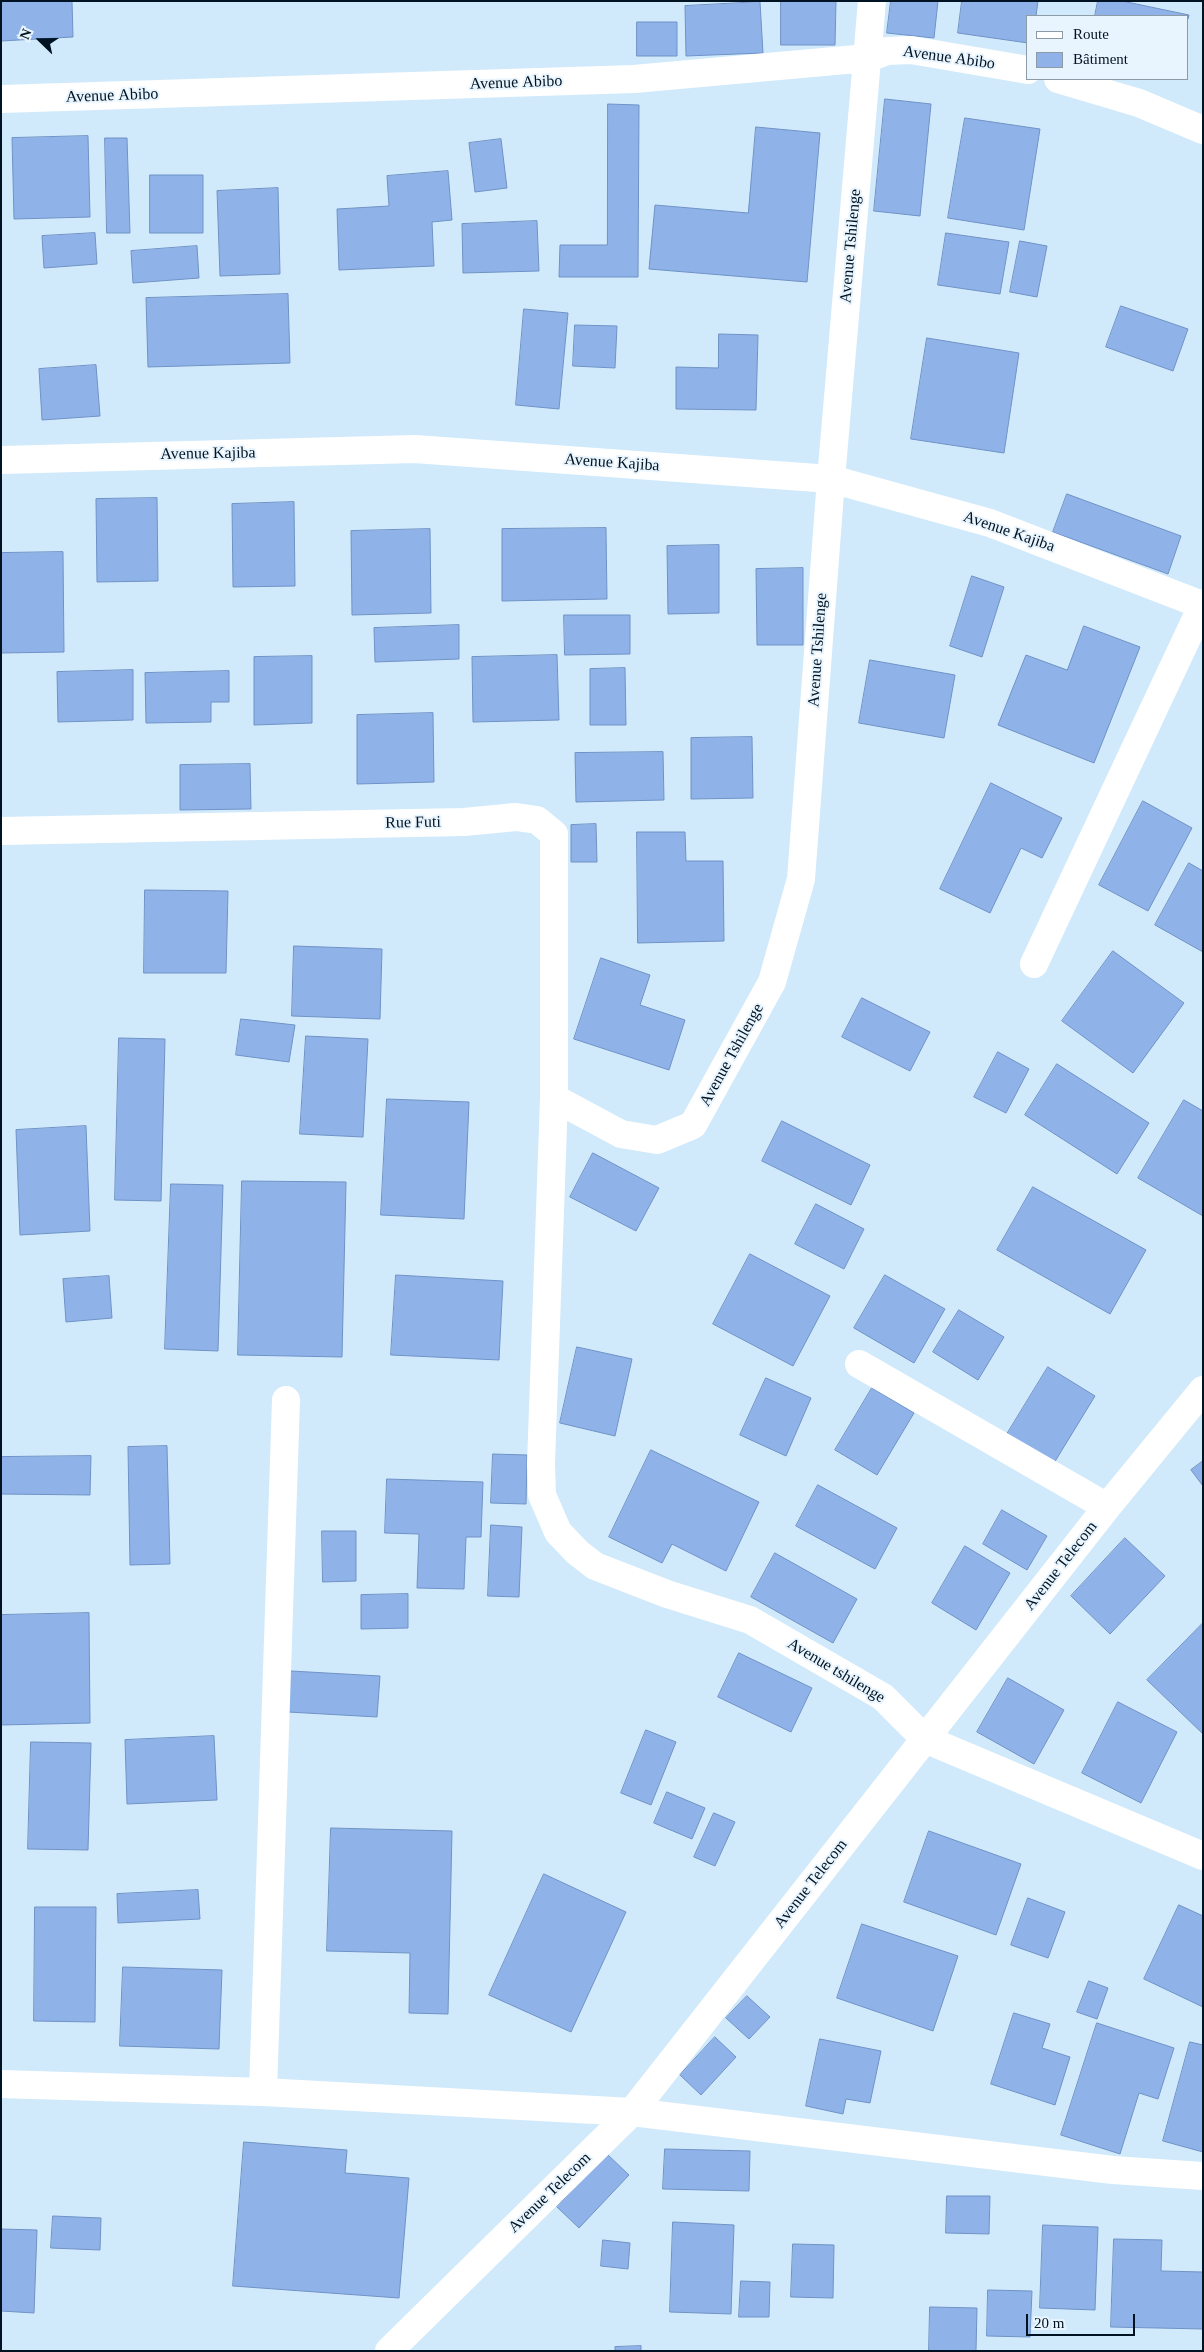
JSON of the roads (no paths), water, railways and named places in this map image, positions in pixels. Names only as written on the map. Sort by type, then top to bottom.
[{"type":"street","name":"Avenue Tshilenge","points":[[554,1098],[621,1134],[657,1140],[693,1124],[772,982],[801,878],[831,479],[872,1]]},
{"type":"street","name":"Avenue Abibo","points":[[1,99],[634,79],[868,58],[887,51],[911,50],[1026,70]]},
{"type":"street","points":[[1061,80],[1139,103],[1203,130]]},
{"type":"street","name":"Avenue Kajiba","points":[[1,460],[415,449],[831,479],[990,522],[1202,605]]},
{"type":"street","points":[[1034,964],[1202,605]]},
{"type":"street","name":"Rue Futi","points":[[1,832],[464,822],[516,817],[537,820],[554,834],[554,1098]]},
{"type":"street","name":"Avenue tshilenge","points":[[554,1098],[541,1464],[542,1495],[558,1532],[577,1552],[595,1566],[666,1594],[750,1620],[883,1697],[925,1739],[1203,1856]]},
{"type":"street","points":[[859,1364],[1107,1507]]},
{"type":"street","name":"Avenue Telecom","points":[[389,2351],[632,2112],[1107,1507],[1203,1390]]},
{"type":"street","points":[[263,2092],[286,1400]]},
{"type":"street","points":[[1,2084],[263,2092],[632,2112],[1113,2170],[1203,2176]]}]
